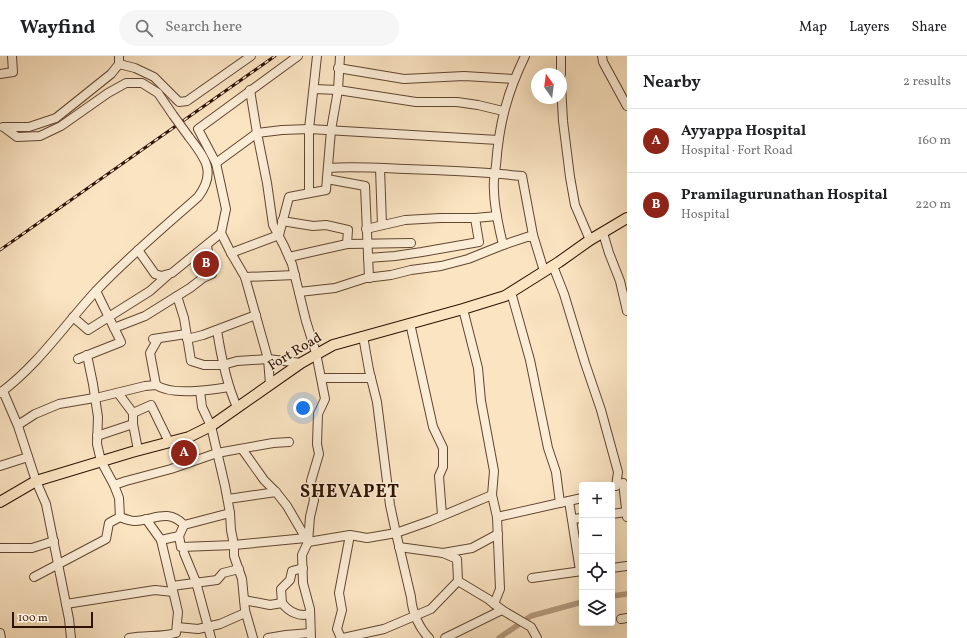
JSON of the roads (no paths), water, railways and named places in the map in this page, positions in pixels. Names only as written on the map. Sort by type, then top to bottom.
[{"type":"main road","name":"Fort Road","points":[[0,502],[36,481],[169,442],[211,426],[316,353],[333,345],[410,323],[463,310],[505,296],[553,266],[590,240],[627,218]]},
{"type":"street","points":[[0,74],[13,72],[12,56]]},
{"type":"street","points":[[2,127],[29,127],[56,118],[111,74],[119,60],[154,77],[179,102],[187,101],[251,56]]},
{"type":"street","points":[[138,250],[155,274],[161,276],[172,273],[207,246],[221,233],[226,209],[216,163],[198,129],[298,56]]},
{"type":"street","points":[[309,193],[308,129],[317,56]]},
{"type":"street","points":[[279,235],[289,197],[326,190],[331,130],[338,90],[338,68],[340,56]]},
{"type":"street","points":[[503,245],[497,216],[494,190],[498,140],[503,111],[514,79],[525,56]]},
{"type":"street","points":[[561,56],[561,68]]},
{"type":"street","points":[[602,56],[603,62],[627,106]]},
{"type":"street","points":[[338,68],[404,79],[464,76],[514,79]]},
{"type":"street","points":[[2,127],[17,137],[40,136],[61,126],[108,93],[126,83],[142,83],[158,93],[204,157],[207,164],[208,174],[204,189],[198,197],[138,250],[96,291],[23,374],[1,392],[18,425],[36,481],[46,504],[70,619],[71,638]]},
{"type":"street","points":[[314,88],[338,90],[416,102],[457,102],[503,111]]},
{"type":"street","points":[[250,90],[273,225],[289,257],[295,275],[306,321],[316,353],[325,399],[318,414],[318,454],[311,481],[314,500],[307,540],[302,555],[303,583],[308,598],[311,635],[286,635],[268,638]]},
{"type":"street","points":[[562,104],[570,177],[575,205],[590,240]]},
{"type":"street","points":[[216,163],[257,133],[282,130],[331,130],[498,140]]},
{"type":"street","points":[[328,168],[346,166],[495,173],[522,176],[533,235],[544,271]]},
{"type":"street","points":[[380,168],[382,225]]},
{"type":"street","points":[[327,179],[365,186],[369,278]]},
{"type":"street","points":[[366,229],[412,220],[497,216]]},
{"type":"street","points":[[368,258],[415,253],[479,242],[475,218]]},
{"type":"street","points":[[282,221],[313,226],[326,225],[348,230],[348,244]]},
{"type":"street","points":[[603,232],[609,253],[620,281],[627,311]]},
{"type":"street","points":[[221,233],[245,277],[268,359],[270,384]]},
{"type":"street","points":[[231,253],[279,235]]},
{"type":"street","points":[[299,292],[335,288],[369,278],[448,264],[468,259],[533,235]]},
{"type":"street","points":[[289,257],[348,244],[411,243]]},
{"type":"street","points":[[114,328],[145,316],[203,278],[212,274],[207,246]]},
{"type":"street","points":[[553,266],[564,294],[584,364],[602,410],[615,456],[619,484],[627,515],[615,514]]},
{"type":"street","points":[[73,317],[88,330],[150,291],[168,274]]},
{"type":"street","points":[[245,277],[295,275]]},
{"type":"street","points":[[78,359],[121,342],[96,291]]},
{"type":"street","points":[[511,292],[530,360],[547,441],[556,472],[560,503]]},
{"type":"street","points":[[177,296],[184,318],[191,361],[204,365],[224,365],[237,361],[268,359],[301,363]]},
{"type":"street","points":[[463,310],[478,368],[481,401],[494,471],[492,495],[497,517],[500,589],[494,604]]},
{"type":"street","points":[[229,387],[200,392],[162,389],[156,384],[150,353],[155,339],[187,337],[217,330],[256,315]]},
{"type":"street","points":[[410,323],[433,426],[443,448],[443,467],[439,476],[442,515]]},
{"type":"street","points":[[217,330],[229,387],[238,407]]},
{"type":"street","points":[[363,336],[377,402],[390,505],[412,607],[423,632],[427,637]]},
{"type":"street","points":[[87,355],[98,417],[96,444],[101,461],[119,498],[120,517]]},
{"type":"street","points":[[322,378],[371,378]]},
{"type":"street","points":[[18,425],[35,414],[59,404],[95,398],[156,384]]},
{"type":"street","points":[[200,392],[202,407],[211,426],[228,499],[234,556],[242,580],[245,613],[253,638]]},
{"type":"street","points":[[118,393],[133,413],[133,424],[138,450]]},
{"type":"street","points":[[133,413],[151,405],[169,442]]},
{"type":"street","points":[[97,436],[133,424]]},
{"type":"street","points":[[114,485],[126,480],[171,469],[217,454],[289,442]]},
{"type":"street","points":[[242,449],[264,480],[287,506],[307,540]]},
{"type":"street","points":[[0,466],[28,457]]},
{"type":"street","points":[[228,499],[276,492]]},
{"type":"street","points":[[184,525],[179,536],[182,547],[307,540],[350,535],[367,538],[396,533],[430,521],[492,495]]},
{"type":"street","points":[[497,517],[579,499]]},
{"type":"street","points":[[569,501],[572,519],[579,541]]},
{"type":"street","points":[[184,525],[230,513]]},
{"type":"street","points":[[120,517],[130,521],[136,521],[161,515],[178,519],[184,525]]},
{"type":"street","points":[[34,577],[106,539],[109,523],[120,517]]},
{"type":"street","points":[[572,519],[579,518]]},
{"type":"street","points":[[146,519],[161,540],[178,612],[177,633]]},
{"type":"street","points":[[443,553],[472,548],[498,534]]},
{"type":"street","points":[[350,535],[339,593],[342,610],[337,629],[342,638],[384,629],[430,609],[458,581],[457,559],[443,553],[399,547]]},
{"type":"street","points":[[161,540],[179,536]]},
{"type":"street","points":[[0,547],[32,548],[54,541]]},
{"type":"street","points":[[184,553],[196,582],[211,638]]},
{"type":"street","points":[[615,568],[627,566]]},
{"type":"street","points":[[303,568],[292,571],[290,580],[281,589],[282,603],[285,608],[293,613],[302,616],[310,614]]},
{"type":"street","points":[[66,604],[155,590],[172,589],[196,582],[216,580],[223,573],[239,569]]},
{"type":"street","points":[[532,578],[579,571]]},
{"type":"street","points":[[458,581],[531,627],[537,638]]},
{"type":"street","points":[[244,600],[270,604],[282,603]]},
{"type":"street","points":[[445,638],[502,610]]},
{"type":"street","points":[[129,638],[146,635],[165,636],[208,627],[220,624],[245,613]]},
{"type":"street","points":[[0,633],[1,638]]},
{"type":"waterway","points":[[615,596],[627,594]]},
{"type":"waterway","points":[[499,638],[531,616],[579,603]]},
{"type":"railway","points":[[0,250],[275,56]]},
{"type":"place","name":"Pramilagurunathan Hospital","points":[[206,264]]},
{"type":"place","name":"Ayyappa Hospital","points":[[184,453]]},
{"type":"district","name":"SHEVAPET","points":[[350,492]]}]
